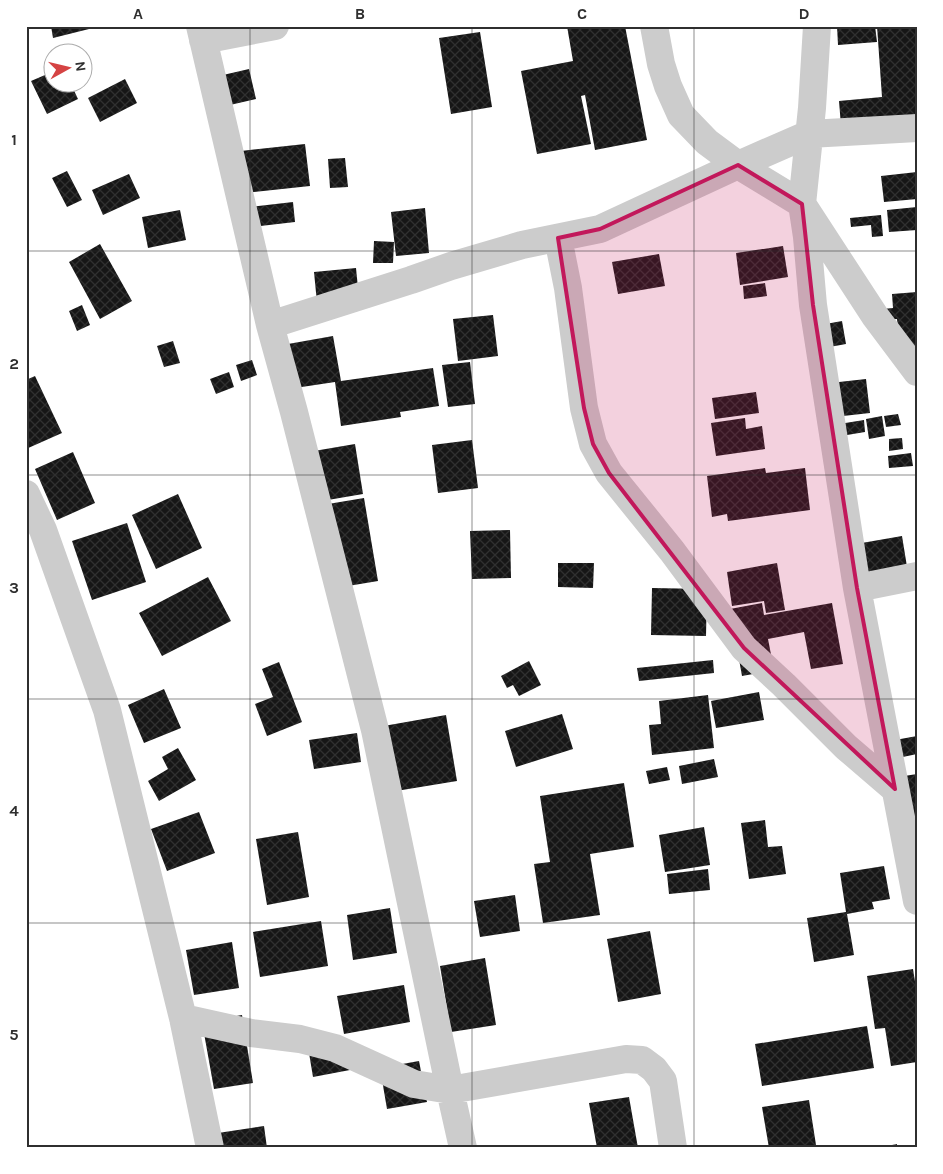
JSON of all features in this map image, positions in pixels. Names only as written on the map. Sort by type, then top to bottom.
[{"type":"street","points":[[275,26],[202,33],[270,325],[375,730],[463,1148]]},
{"type":"street","points":[[654,26],[661,64],[668,86],[681,115],[707,142],[738,165],[802,204],[875,316],[917,372]]},
{"type":"street","points":[[817,26],[812,108],[802,204],[813,305],[857,588],[917,901]]},
{"type":"street","points":[[270,325],[468,260],[522,245],[600,229],[808,134],[917,128]]},
{"type":"street","points":[[558,238],[568,288],[584,408],[593,444],[609,474],[672,551],[744,648],[846,747],[895,789]]},
{"type":"street","points":[[26,494],[43,530],[107,710],[183,1018],[210,1148]]},
{"type":"street","points":[[857,588],[917,576]]},
{"type":"street","points":[[183,1018],[251,1033],[300,1039],[335,1048],[414,1084],[450,1090],[626,1059],[642,1060],[654,1068],[663,1081],[673,1148]]},
{"type":"highlighted area","points":[[738,165],[802,204],[813,305],[857,588],[895,789],[744,648],[609,473],[593,444],[584,408],[558,238],[600,229]]},
{"type":"building","points":[[51,26],[88,26],[89,29],[53,38]]},
{"type":"building","points":[[567,26],[625,26],[647,140],[595,150],[585,95],[581,96],[591,144],[537,154],[521,71],[573,61]]},
{"type":"building","points":[[837,26],[875,26],[877,42],[838,45]]},
{"type":"building","points":[[877,26],[917,26],[917,131],[842,138],[839,101],[882,97]]},
{"type":"building","points":[[480,32],[492,107],[451,114],[439,38]]},
{"type":"building","points":[[249,69],[256,99],[230,105],[223,75]]},
{"type":"building","points":[[42,76],[42,92],[75,92],[78,99],[47,114],[31,81]]},
{"type":"building","points":[[125,79],[137,103],[100,122],[88,98]]},
{"type":"building","points":[[305,144],[310,186],[245,193],[241,151]]},
{"type":"building","points":[[345,158],[348,187],[330,188],[328,159]]},
{"type":"building","points":[[67,171],[82,200],[67,207],[52,178]]},
{"type":"building","points":[[917,172],[917,199],[884,202],[881,176]]},
{"type":"building","points":[[129,174],[140,198],[103,215],[92,190]]},
{"type":"building","points":[[293,202],[295,222],[252,227],[250,207]]},
{"type":"building","points":[[917,207],[917,230],[889,232],[887,210]]},
{"type":"building","points":[[425,208],[429,253],[396,256],[391,212]]},
{"type":"building","points":[[180,210],[186,240],[148,248],[142,217]]},
{"type":"building","points":[[881,215],[883,236],[872,237],[871,225],[851,227],[850,218]]},
{"type":"building","points":[[374,241],[394,242],[393,263],[373,263]]},
{"type":"building","points":[[100,244],[132,301],[100,319],[69,262]]},
{"type":"building","points":[[783,246],[788,277],[740,285],[736,253]]},
{"type":"building","points":[[659,254],[665,286],[618,294],[612,262]]},
{"type":"building","points":[[356,268],[360,308],[318,313],[314,272]]},
{"type":"building","points":[[765,283],[767,296],[744,299],[743,286]]},
{"type":"building","points":[[917,292],[917,371],[903,373],[897,319],[883,320],[882,309],[893,308],[892,294]]},
{"type":"building","points":[[82,305],[90,325],[77,331],[69,311]]},
{"type":"building","points":[[493,315],[498,356],[458,361],[453,319]]},
{"type":"building","points":[[842,321],[846,344],[824,348],[820,325]]},
{"type":"building","points":[[333,336],[341,381],[433,368],[439,406],[400,412],[401,417],[341,426],[335,382],[295,388],[288,344]]},
{"type":"building","points":[[173,341],[180,363],[164,367],[157,346]]},
{"type":"building","points":[[252,360],[257,375],[241,381],[236,365]]},
{"type":"building","points":[[470,362],[475,404],[448,407],[442,365]]},
{"type":"building","points":[[229,372],[234,387],[216,394],[210,379]]},
{"type":"building","points":[[35,376],[62,433],[26,449],[26,380]]},
{"type":"building","points":[[866,379],[870,413],[834,417],[830,383]]},
{"type":"building","points":[[756,392],[759,413],[715,419],[712,398]]},
{"type":"building","points":[[898,414],[901,425],[886,427],[884,416]]},
{"type":"building","points":[[882,416],[885,436],[869,439],[866,419]]},
{"type":"building","points":[[745,418],[746,429],[762,426],[765,449],[716,456],[711,423]]},
{"type":"building","points":[[864,420],[865,432],[841,436],[839,424]]},
{"type":"building","points":[[902,438],[903,449],[889,451],[889,439]]},
{"type":"building","points":[[472,440],[478,488],[438,493],[432,445]]},
{"type":"building","points":[[355,444],[363,494],[322,501],[314,451]]},
{"type":"building","points":[[73,452],[95,503],[57,520],[35,469]]},
{"type":"building","points":[[911,453],[913,466],[889,468],[888,456]]},
{"type":"building","points":[[765,468],[766,473],[805,468],[810,510],[728,521],[727,514],[712,517],[707,476]]},
{"type":"building","points":[[178,494],[202,548],[156,569],[132,515]]},
{"type":"building","points":[[364,498],[378,581],[342,587],[328,504]]},
{"type":"building","points":[[127,523],[146,582],[92,600],[72,541]]},
{"type":"building","points":[[510,530],[511,578],[472,579],[470,531]]},
{"type":"building","points":[[902,536],[909,579],[864,587],[856,544]]},
{"type":"building","points":[[558,563],[594,563],[593,588],[558,587]]},
{"type":"building","points":[[777,563],[785,610],[766,613],[764,601],[732,606],[727,572]]},
{"type":"building","points":[[208,577],[231,621],[162,656],[139,613]]},
{"type":"building","points":[[652,588],[707,589],[706,636],[651,635]]},
{"type":"building","points":[[762,603],[764,615],[832,603],[843,664],[811,669],[804,632],[768,639],[774,670],[742,676],[730,609]]},
{"type":"building","points":[[713,660],[714,673],[639,681],[637,668]]},
{"type":"building","points":[[529,661],[541,685],[519,696],[513,685],[507,688],[501,676]]},
{"type":"building","points":[[279,662],[302,722],[267,736],[255,704],[273,697],[262,669]]},
{"type":"building","points":[[164,689],[181,728],[144,743],[128,705]]},
{"type":"building","points":[[759,692],[764,720],[716,728],[711,701]]},
{"type":"building","points":[[708,695],[714,748],[652,755],[649,725],[661,724],[659,701]]},
{"type":"building","points":[[562,714],[573,749],[516,767],[505,731]]},
{"type":"building","points":[[446,715],[457,781],[390,792],[378,727]]},
{"type":"building","points":[[357,733],[361,762],[314,769],[309,740]]},
{"type":"building","points":[[917,736],[917,754],[898,758],[895,740]]},
{"type":"building","points":[[178,748],[196,780],[159,801],[148,781],[168,769],[162,757]]},
{"type":"building","points":[[714,759],[718,777],[682,784],[679,766]]},
{"type":"building","points":[[667,767],[670,780],[649,784],[646,771]]},
{"type":"building","points":[[917,774],[917,819],[905,820],[898,777]]},
{"type":"building","points":[[624,783],[634,847],[590,854],[600,915],[543,923],[534,864],[550,862],[540,796]]},
{"type":"building","points":[[199,812],[215,853],[167,871],[151,829]]},
{"type":"building","points":[[765,820],[768,847],[782,846],[786,874],[749,879],[741,823]]},
{"type":"building","points":[[704,827],[710,865],[665,872],[659,835]]},
{"type":"building","points":[[298,832],[309,897],[267,905],[256,839]]},
{"type":"building","points":[[884,866],[890,899],[872,902],[874,909],[847,914],[854,955],[814,962],[807,918],[846,912],[840,873]]},
{"type":"building","points":[[708,869],[710,890],[669,894],[667,874]]},
{"type":"building","points":[[515,895],[520,931],[480,937],[474,901]]},
{"type":"building","points":[[390,908],[397,953],[353,960],[347,915]]},
{"type":"building","points":[[321,921],[328,966],[260,977],[253,932]]},
{"type":"building","points":[[650,931],[661,994],[618,1002],[607,939]]},
{"type":"building","points":[[232,942],[239,988],[194,995],[186,950]]},
{"type":"building","points":[[485,958],[496,1025],[451,1032],[440,966]]},
{"type":"building","points":[[913,969],[917,994],[917,1062],[891,1066],[885,1028],[875,1029],[867,976]]},
{"type":"building","points":[[404,985],[410,1022],[344,1034],[337,996]]},
{"type":"building","points":[[242,1015],[253,1083],[214,1089],[202,1022]]},
{"type":"building","points":[[867,1026],[874,1068],[762,1086],[755,1044]]},
{"type":"building","points":[[345,1041],[350,1070],[313,1077],[308,1047]]},
{"type":"building","points":[[419,1061],[427,1102],[387,1109],[380,1068]]},
{"type":"building","points":[[629,1097],[638,1148],[597,1148],[589,1103]]},
{"type":"building","points":[[809,1100],[816,1145],[797,1148],[769,1148],[762,1107]]},
{"type":"building","points":[[264,1126],[267,1148],[220,1148],[218,1133]]},
{"type":"building","points":[[897,1144],[897,1148],[882,1148],[882,1147]]}]
